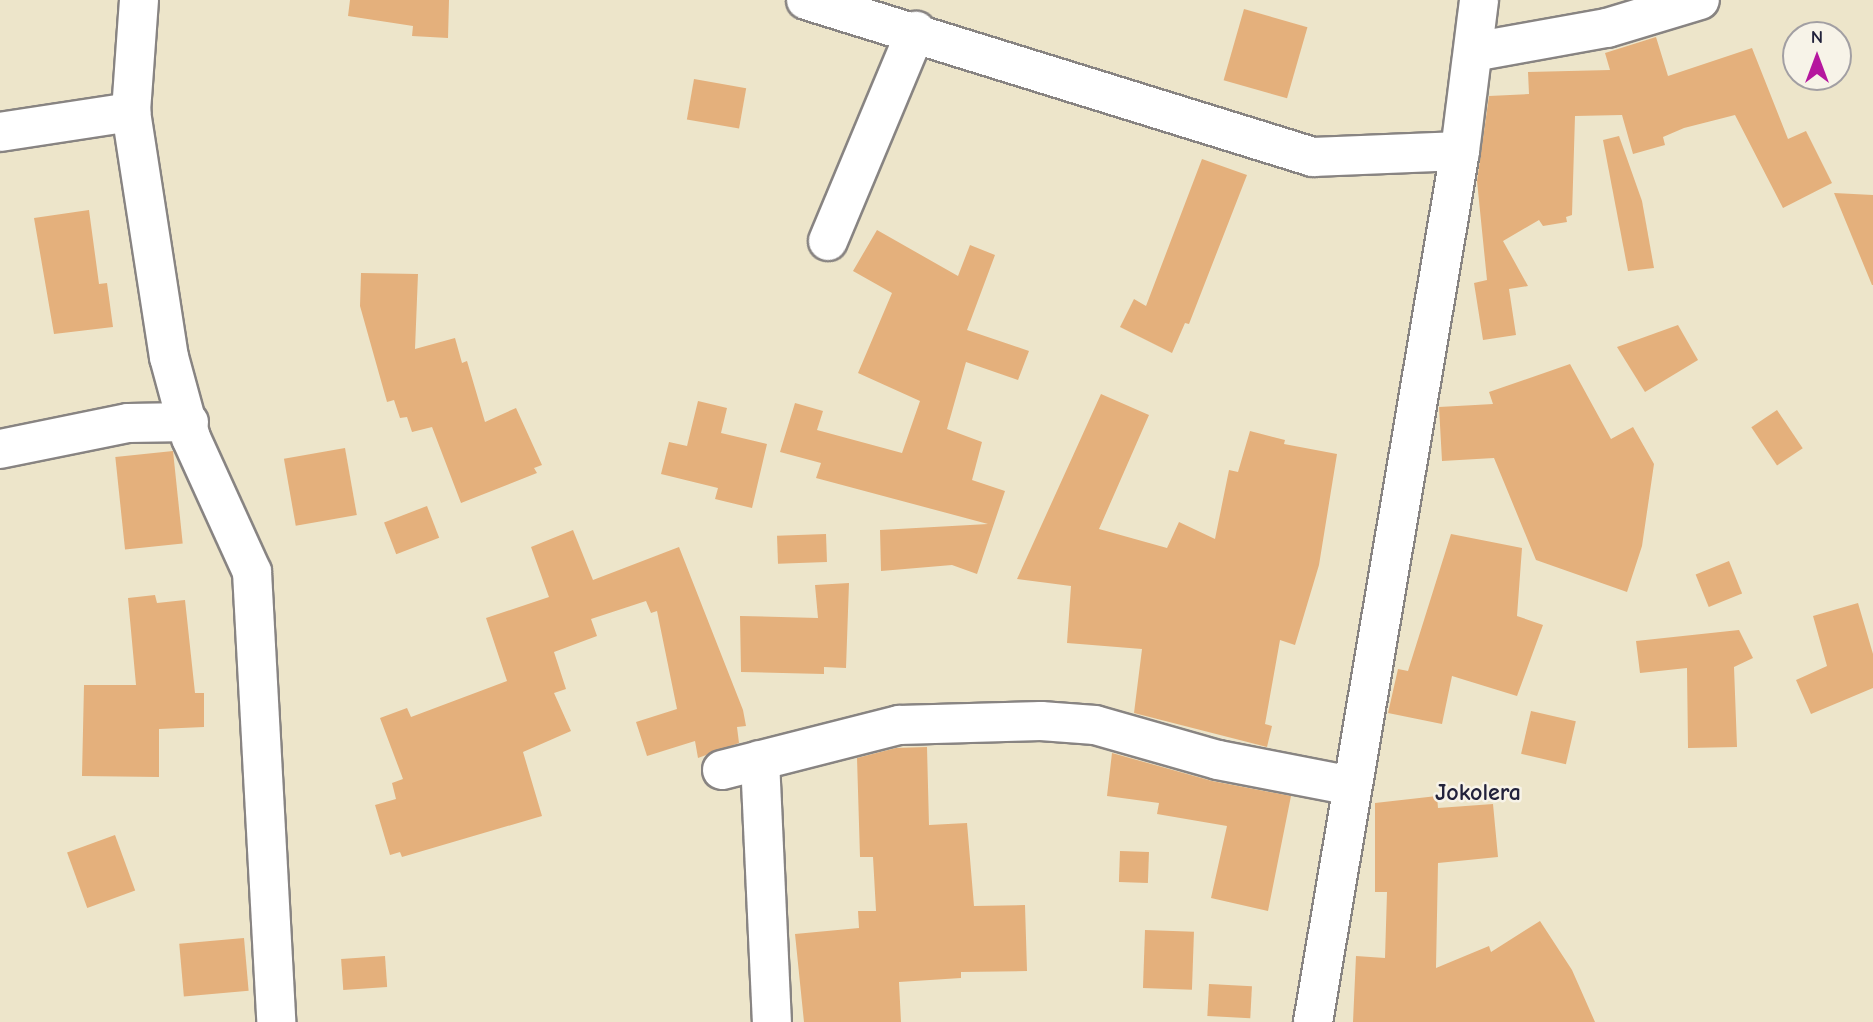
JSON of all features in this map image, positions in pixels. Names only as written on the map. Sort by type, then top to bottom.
[{"type":"street","points":[[139,0],[131,112],[169,358],[189,422],[191,438],[252,572],[262,694],[276,1022]]},
{"type":"street","points":[[806,0],[1313,157],[1460,151]]},
{"type":"street","points":[[1313,1022],[1460,151],[1479,0]]},
{"type":"street","points":[[1473,52],[1607,28],[1700,0]]},
{"type":"street","points":[[828,241],[916,32]]},
{"type":"street","points":[[0,132],[131,112]]},
{"type":"street","points":[[0,449],[128,423],[189,422]]},
{"type":"street","points":[[722,769],[899,725],[1041,720],[1095,724],[1218,760],[1352,786]]},
{"type":"street","points":[[760,760],[772,1022]]},
{"type":"building","points":[[350,0],[449,0],[448,38],[412,36],[413,26],[348,16]]},
{"type":"building","points":[[1244,9],[1307,27],[1287,98],[1224,80]]},
{"type":"building","points":[[1656,37],[1668,76],[1752,48],[1788,139],[1806,131],[1832,183],[1783,208],[1735,115],[1684,128],[1663,137],[1665,145],[1633,154],[1622,115],[1575,116],[1572,215],[1566,217],[1567,222],[1543,226],[1539,220],[1503,241],[1528,286],[1509,289],[1516,335],[1483,340],[1474,283],[1487,280],[1477,181],[1489,96],[1529,94],[1528,72],[1610,70],[1605,53]]},
{"type":"building","points":[[694,79],[746,88],[739,129],[687,119]]},
{"type":"building","points":[[1619,136],[1642,201],[1654,268],[1628,271],[1603,140]]},
{"type":"building","points":[[1202,159],[1247,175],[1189,324],[1185,323],[1172,353],[1120,327],[1134,299],[1146,306]]},
{"type":"building","points":[[1834,193],[1873,195],[1873,285],[1872,285]]},
{"type":"building","points":[[89,210],[99,284],[107,283],[113,327],[54,334],[34,218]]},
{"type":"building","points":[[877,230],[958,276],[970,245],[995,255],[967,330],[1029,351],[1018,380],[966,362],[947,429],[982,442],[972,480],[1005,491],[977,574],[952,565],[881,571],[880,530],[988,524],[816,478],[821,463],[780,452],[795,403],[823,411],[817,430],[902,453],[920,401],[858,373],[892,293],[853,271]]},
{"type":"building","points":[[361,273],[418,274],[415,349],[455,338],[462,363],[467,361],[485,422],[516,408],[542,465],[534,468],[537,473],[461,503],[432,427],[412,432],[407,417],[400,418],[394,400],[387,402],[360,306]]},
{"type":"building","points":[[1678,325],[1698,360],[1645,392],[1617,347]]},
{"type":"building","points":[[1570,364],[1611,439],[1633,427],[1654,464],[1642,546],[1627,592],[1536,560],[1494,458],[1442,461],[1439,407],[1493,404],[1489,392]]},
{"type":"building","points":[[1101,394],[1149,415],[1099,529],[1167,548],[1179,522],[1215,539],[1229,470],[1238,472],[1250,431],[1285,440],[1284,444],[1337,454],[1319,565],[1295,645],[1280,640],[1265,724],[1272,726],[1267,747],[1134,713],[1142,649],[1067,643],[1071,586],[1017,579]]},
{"type":"building","points":[[698,401],[727,408],[721,433],[767,444],[752,508],[715,499],[718,488],[661,474],[669,442],[687,446]]},
{"type":"building","points":[[1777,410],[1803,448],[1777,465],[1751,427]]},
{"type":"building","points":[[345,448],[357,515],[296,526],[284,459]]},
{"type":"building","points":[[173,451],[183,543],[125,550],[115,457]]},
{"type":"building","points":[[427,506],[439,538],[396,554],[384,522]]},
{"type":"building","points":[[573,530],[593,580],[679,547],[743,710],[746,726],[737,727],[739,743],[698,758],[695,741],[647,756],[636,722],[677,709],[657,611],[651,613],[646,601],[591,619],[597,636],[554,652],[566,689],[554,693],[571,731],[523,752],[542,816],[402,857],[400,852],[390,855],[375,805],[396,799],[392,783],[403,779],[380,718],[407,708],[411,717],[507,681],[486,618],[549,597],[531,547]]},
{"type":"building","points":[[826,534],[827,562],[778,564],[777,536]]},
{"type":"building","points":[[1451,534],[1522,548],[1517,616],[1543,625],[1517,696],[1452,676],[1442,724],[1388,713],[1398,669],[1408,671]]},
{"type":"building","points":[[1729,561],[1742,593],[1709,607],[1696,574]]},
{"type":"building","points":[[849,583],[846,668],[824,667],[824,674],[741,672],[740,616],[818,618],[815,585]]},
{"type":"building","points":[[155,595],[157,603],[185,600],[195,693],[204,693],[204,727],[159,729],[159,777],[82,776],[84,685],[136,685],[128,598]]},
{"type":"building","points":[[1858,603],[1873,654],[1873,688],[1811,714],[1796,680],[1827,666],[1813,616]]},
{"type":"building","points":[[1739,630],[1753,658],[1734,667],[1737,747],[1688,748],[1687,668],[1640,673],[1636,641]]},
{"type":"building","points":[[1531,711],[1576,721],[1566,764],[1521,754]]},
{"type":"building","points":[[927,747],[929,825],[967,823],[974,906],[1025,905],[1027,971],[961,972],[961,978],[899,982],[901,1022],[804,1022],[795,934],[859,928],[858,911],[876,911],[873,857],[860,857],[857,758],[896,748]]},
{"type":"building","points":[[1112,753],[1212,781],[1291,796],[1268,911],[1211,898],[1227,826],[1157,814],[1159,803],[1107,796]]},
{"type":"building","points":[[1437,796],[1438,808],[1493,804],[1498,857],[1438,863],[1436,968],[1489,946],[1491,952],[1540,921],[1572,970],[1595,1022],[1353,1022],[1356,956],[1385,958],[1387,892],[1375,892],[1375,803]]},
{"type":"building","points":[[115,835],[135,890],[87,908],[67,852]]},
{"type":"building","points":[[1120,851],[1149,852],[1148,883],[1119,882]]},
{"type":"building","points":[[1145,930],[1194,932],[1192,990],[1143,988]]},
{"type":"building","points":[[244,938],[249,991],[184,996],[179,944]]},
{"type":"building","points":[[385,956],[387,987],[343,990],[341,959]]},
{"type":"building","points":[[1209,984],[1252,986],[1250,1018],[1207,1016]]},
{"type":"district","name":"Jokolera","points":[[1478,793]]}]
